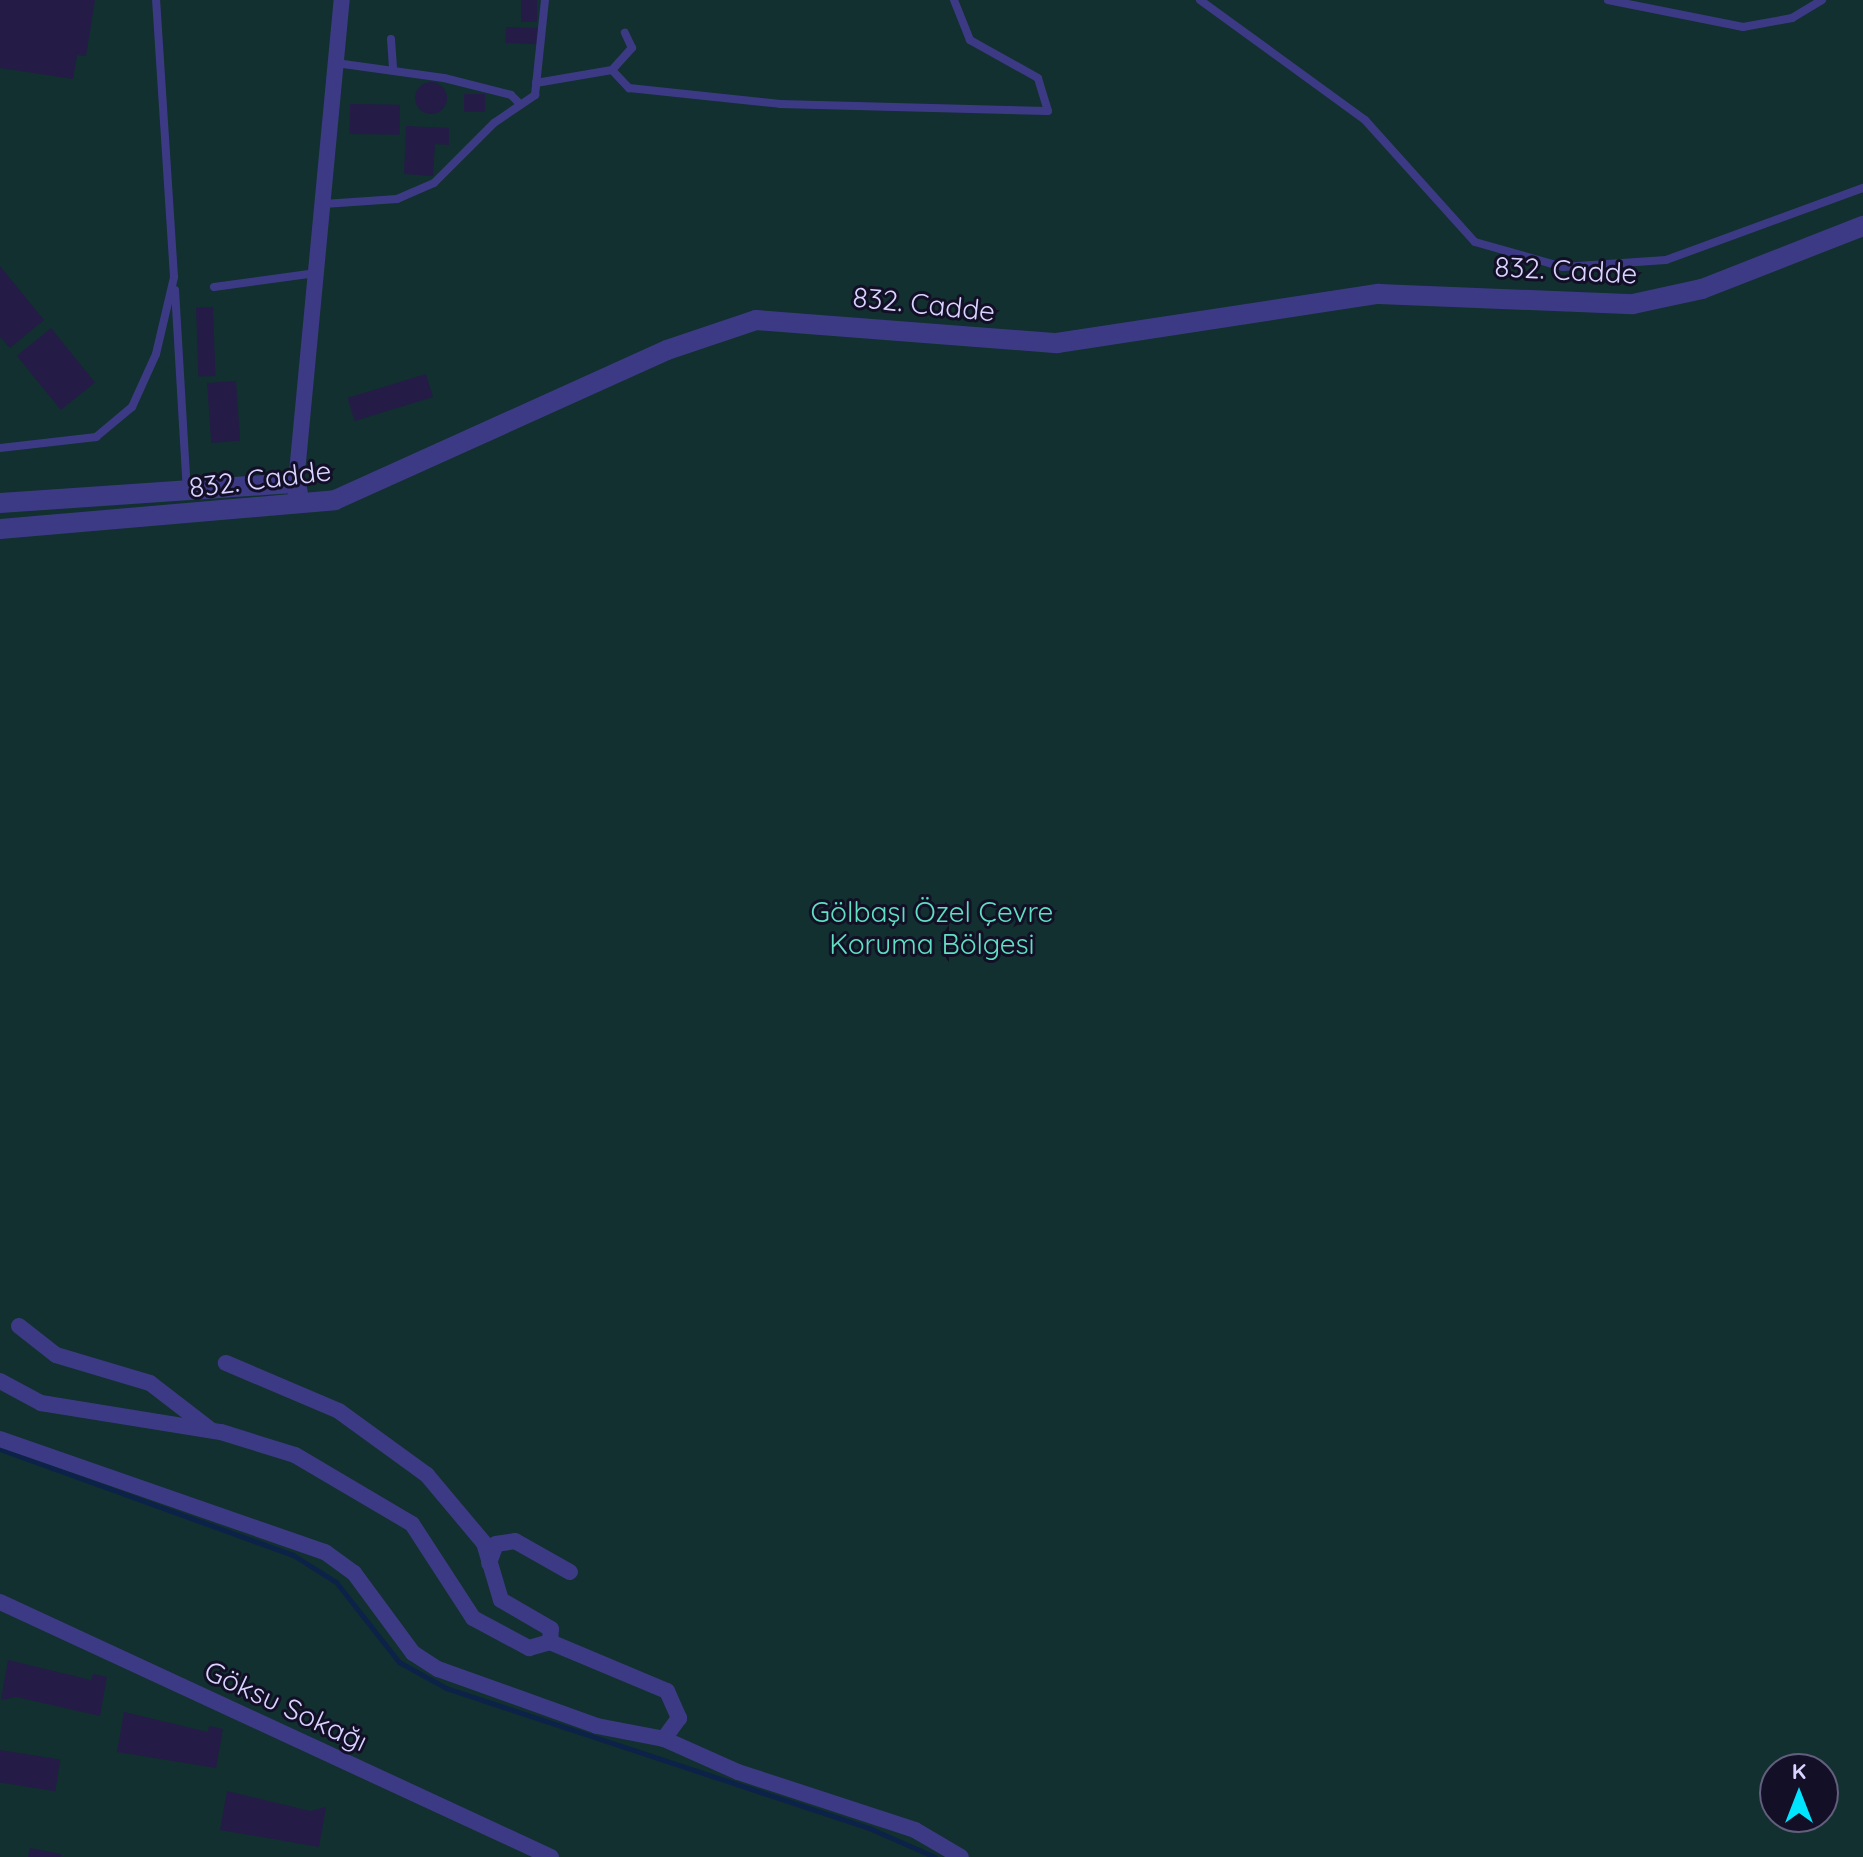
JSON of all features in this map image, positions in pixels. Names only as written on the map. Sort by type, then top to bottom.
[{"type":"street","points":[[297,488],[342,0]]},
{"type":"street","name":"832. Cadde","points":[[0,529],[188,517],[335,500],[655,355],[756,320],[1057,343],[1379,294],[1633,304],[1702,289],[1863,226]]},
{"type":"street","name":"832. Cadde","points":[[0,503],[297,488]]},
{"type":"street","points":[[187,492],[188,517]]},
{"type":"street","points":[[19,1326],[56,1355],[150,1383],[211,1430]]},
{"type":"street","points":[[226,1363],[339,1411],[400,1453],[466,1517],[489,1563],[501,1600],[551,1629],[550,1642]]},
{"type":"street","points":[[0,1381],[41,1403],[211,1430],[295,1455],[380,1499],[412,1524],[473,1618],[529,1648],[550,1642],[667,1691],[679,1718],[664,1739]]},
{"type":"street","points":[[0,1439],[325,1552],[354,1573],[413,1653],[438,1669],[597,1726],[664,1739],[738,1772],[915,1830],[961,1857]]},
{"type":"street","points":[[489,1563],[496,1544],[515,1541],[570,1572]]},
{"type":"street","name":"Göksu Sokağı","points":[[0,1602],[551,1857]]},
{"type":"lane","points":[[156,0],[187,492]]},
{"type":"lane","points":[[324,204],[397,199],[434,183],[520,104],[535,95],[545,0]]},
{"type":"lane","points":[[612,70],[629,88],[780,104],[1048,111],[1038,78],[970,40],[954,0]]},
{"type":"lane","points":[[1200,0],[1365,120],[1475,242],[1563,267],[1666,260],[1863,188]]},
{"type":"lane","points":[[1608,0],[1743,27],[1792,18],[1822,0]]},
{"type":"lane","points":[[536,83],[612,70],[632,48],[625,33]]},
{"type":"lane","points":[[391,39],[393,69]]},
{"type":"lane","points":[[335,63],[393,69],[511,95],[520,104]]},
{"type":"lane","points":[[214,287],[317,273]]},
{"type":"lane","points":[[0,448],[57,445],[113,427],[143,390],[174,277]]},
{"type":"green space","name":"Gölbaşı Özel Çevre Koruma Bölgesi","points":[[0,0],[1863,0],[1863,1857],[0,1857]]},
{"type":"building","points":[[0,0],[95,0],[86,56],[77,55],[73,79],[0,68]]},
{"type":"building","points":[[521,0],[537,0],[537,22],[521,22]]},
{"type":"building","points":[[506,27],[539,28],[538,44],[505,43]]},
{"type":"building","points":[[431,82],[443,86],[447,98],[443,110],[431,114],[419,110],[415,98],[419,86]]},
{"type":"building","points":[[464,94],[485,94],[485,112],[464,112]]},
{"type":"building","points":[[350,104],[400,105],[399,135],[349,134]]},
{"type":"building","points":[[406,126],[449,128],[449,145],[435,144],[433,176],[404,174]]},
{"type":"building","points":[[0,266],[44,320],[10,348],[0,337]]},
{"type":"building","points":[[213,307],[215,376],[198,377],[196,308]]},
{"type":"building","points":[[51,328],[95,382],[61,410],[17,356]]},
{"type":"building","points":[[426,374],[433,397],[355,421],[348,398]]},
{"type":"building","points":[[236,381],[240,441],[211,443],[207,383]]},
{"type":"building","points":[[8,1660],[91,1680],[93,1674],[107,1677],[100,1716],[16,1697],[1,1700]]},
{"type":"building","points":[[124,1712],[208,1732],[209,1726],[223,1729],[216,1768],[117,1752]]},
{"type":"building","points":[[0,1750],[60,1760],[55,1791],[0,1782]]},
{"type":"building","points":[[227,1791],[310,1811],[326,1807],[319,1847],[220,1830]]},
{"type":"building","points":[[30,1848],[61,1854],[61,1857],[28,1857]]},
{"type":"waterway","points":[[0,1449],[293,1555],[336,1582],[399,1662],[446,1688],[869,1828],[935,1857]]}]
